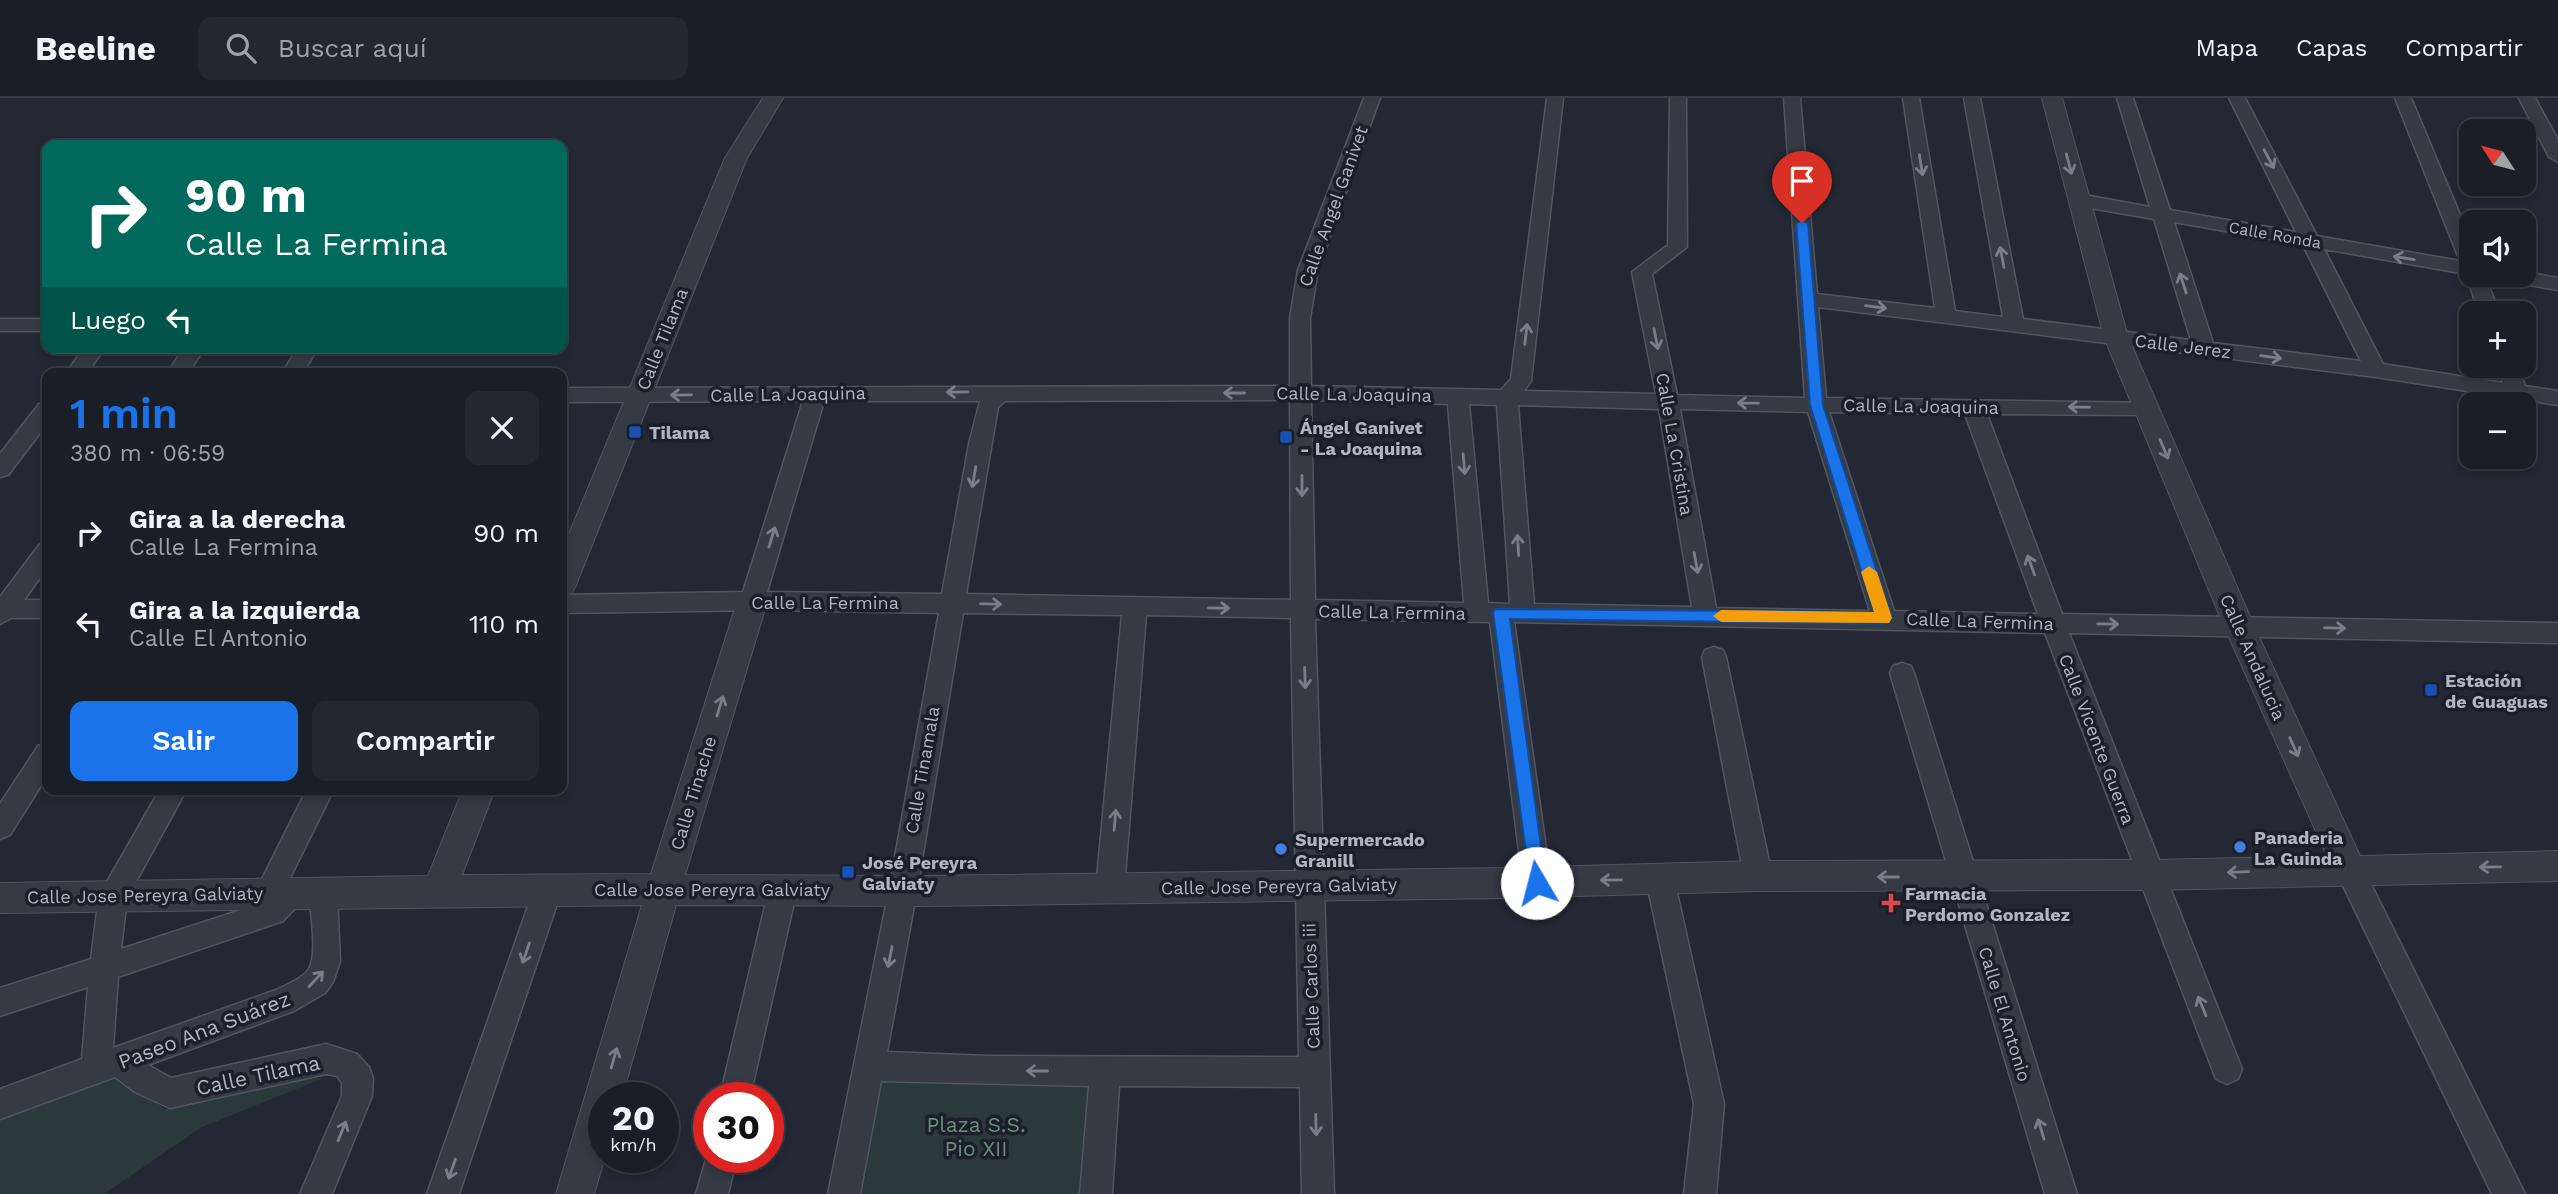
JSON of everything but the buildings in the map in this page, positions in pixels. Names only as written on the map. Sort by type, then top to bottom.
[{"type":"street","name":"Calle Tilama","points":[[567,573],[736,158],[774,98]]},
{"type":"street","name":"Calle Angel Ganivet","points":[[1303,610],[1302,294],[1330,205],[1372,98]]},
{"type":"street","points":[[1500,613],[1507,397],[1521,381],[1555,98]]},
{"type":"street","name":"Calle La Cristina","points":[[1678,98],[1677,247],[1643,272],[1705,616]]},
{"type":"street","points":[[1792,98],[1816,405],[1884,618]]},
{"type":"street","points":[[1911,98],[1946,316]]},
{"type":"street","points":[[1972,98],[2014,324]]},
{"type":"street","name":"Calle Andalucia","points":[[2052,98],[2116,337],[2239,626],[2349,869],[2510,1194]]},
{"type":"street","points":[[2124,98],[2204,348]]},
{"type":"street","points":[[2238,98],[2376,370]]},
{"type":"street","points":[[2403,98],[2459,236]]},
{"type":"street","points":[[2526,98],[2558,157]]},
{"type":"street","name":"Calle Ronda","points":[[2079,200],[2313,243],[2459,264]]},
{"type":"street","points":[[2536,280],[2558,284]]},
{"type":"street","name":"Calle Jerez","points":[[1808,299],[2376,370],[2558,398]]},
{"type":"street","points":[[0,325],[42,326]]},
{"type":"street","points":[[80,368],[90,354]]},
{"type":"street","points":[[2512,378],[2517,391]]},
{"type":"street","name":"Calle Tinamala","points":[[844,1194],[903,890],[951,603],[988,405],[1001,392]]},
{"type":"street","name":"Calle La Joaquina","points":[[567,395],[1302,393],[1816,405],[2147,408]]},
{"type":"street","name":"Calle Tinache","points":[[575,1194],[751,602],[816,394]]},
{"type":"street","points":[[1458,396],[1500,613],[1537,883]]},
{"type":"street","name":"Calle Vicente Guerra","points":[[1973,406],[2053,623],[2227,1069]]},
{"type":"street","points":[[0,469],[42,415]]},
{"type":"street","points":[[2,612],[42,558]]},
{"type":"street","name":"Calle La Fermina","points":[[567,604],[951,603],[1884,618],[2558,633]]},
{"type":"street","points":[[1110,888],[1135,606]]},
{"type":"street","points":[[2,612],[42,609]]},
{"type":"street","name":"Calle Carlos iii","points":[[1303,610],[1318,1194]]},
{"type":"street","points":[[1714,657],[1758,876]]},
{"type":"street","name":"Calle El Antonio","points":[[1902,673],[2061,1194]]},
{"type":"street","points":[[0,828],[42,762]]},
{"type":"street","points":[[108,1067],[104,967],[113,896],[171,795]]},
{"type":"street","points":[[0,1002],[274,912],[294,892],[319,795]]},
{"type":"street","points":[[439,891],[477,795]]},
{"type":"street","name":"Calle Jose Pereyra Galviaty","points":[[0,898],[548,889],[903,890],[1310,886],[1758,876],[2150,875],[2558,866]]},
{"type":"street","points":[[1660,879],[1709,1104],[1700,1194]]},
{"type":"street","points":[[443,1194],[548,889]]},
{"type":"street","points":[[738,1082],[783,889]]},
{"type":"street","name":"Paseo Ana Suárez","points":[[0,1104],[285,1001],[319,980],[326,967],[294,892]]},
{"type":"street","name":"Calle Tilama","points":[[108,1067],[170,1093],[327,1059],[345,1064],[358,1078],[357,1096],[316,1194]]},
{"type":"street","points":[[869,1066],[989,1071],[1314,1072]]},
{"type":"street","points":[[1096,1194],[1105,1070]]},
{"type":"street","points":[[712,1194],[717,1173]]},
{"type":"green space","points":[[116,1077],[165,1109],[310,1078],[324,1078],[202,1127],[104,1194],[0,1194],[0,1118]]},
{"type":"green space","name":"Plaza S.S. Pio XII","points":[[877,1078],[1097,1080],[1087,1194],[856,1194]]},
{"type":"slow traffic","points":[[1721,616],[1884,618],[1869,572]]},
{"type":"place","name":"Tilama","points":[[635,432]]},
{"type":"place","name":"Ángel Ganivet - La Joaquina","points":[[1286,437]]},
{"type":"place","name":"Estación de Guaguas","points":[[2431,690]]},
{"type":"place","name":"Panaderia La Guinda","points":[[2240,847]]},
{"type":"place","name":"Supermercado Granill","points":[[1281,849]]},
{"type":"place","name":"José Pereyra Galviaty","points":[[848,872]]},
{"type":"place","name":"Farmacia Perdomo Gonzalez","points":[[1891,903]]},
{"type":"route","points":[[1537,883],[1501,613],[1884,618],[1816,405],[1802,223]]}]
